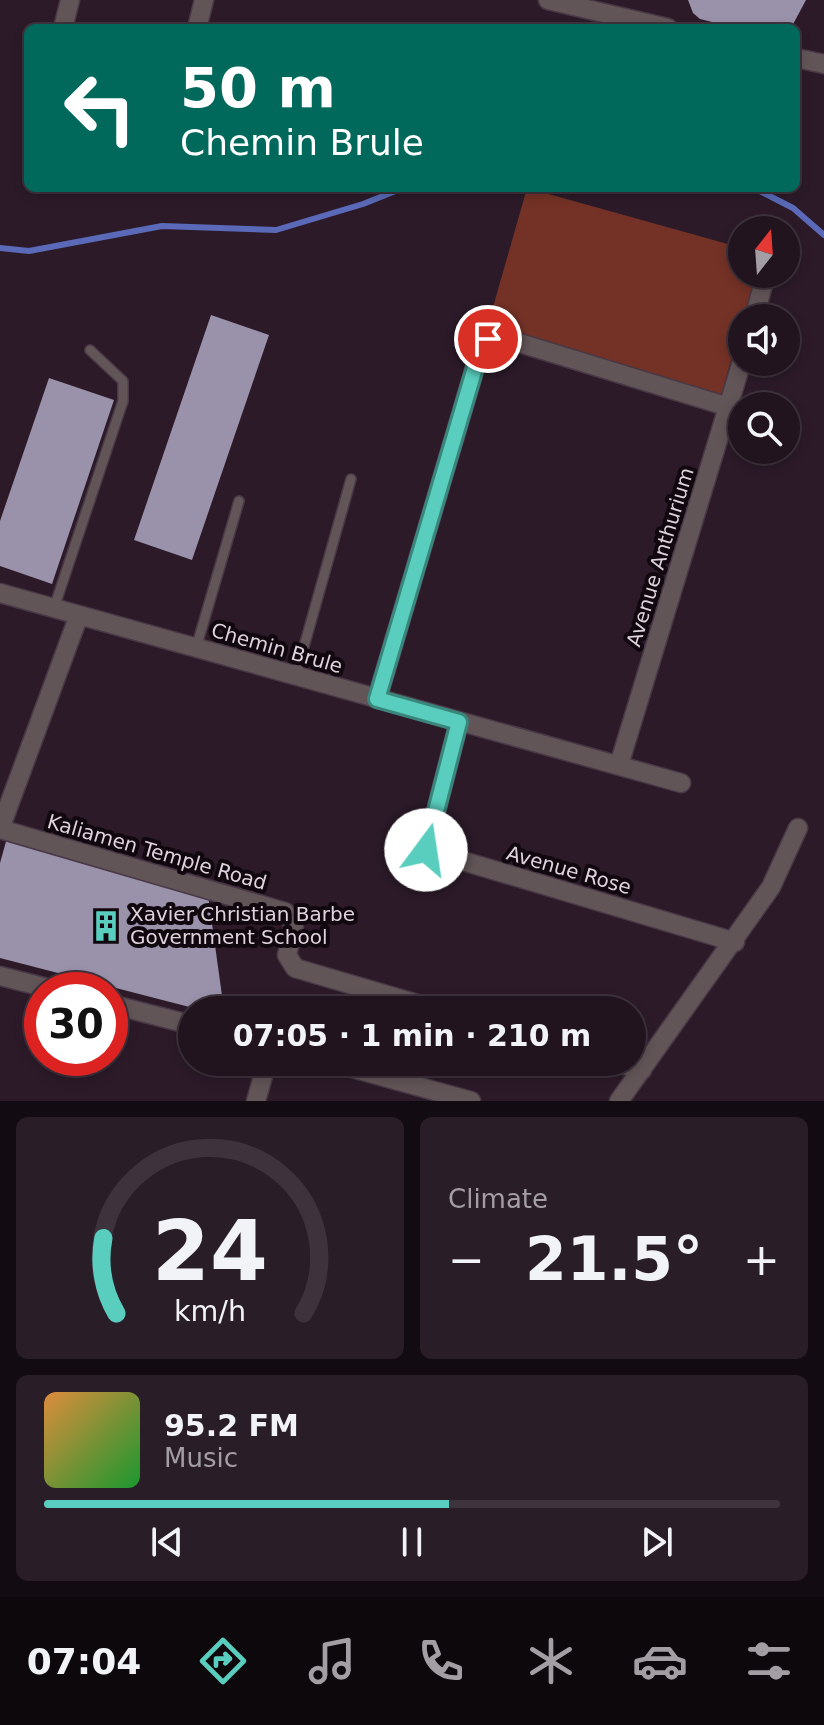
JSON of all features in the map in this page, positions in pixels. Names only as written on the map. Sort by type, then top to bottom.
[{"type":"street","points":[[64,24],[70,0]]},
{"type":"street","points":[[198,24],[204,0]]},
{"type":"street","points":[[548,0],[651,24]]},
{"type":"street","points":[[800,59],[824,64]]},
{"type":"street","points":[[377,699],[482,344],[500,337],[728,407]]},
{"type":"street","name":"Avenue Anthurium","points":[[619,765],[728,410]]},
{"type":"street","name":"Chemin Brule","points":[[0,593],[681,783]]},
{"type":"street","points":[[0,829],[79,615]]},
{"type":"street","name":"Avenue Rose","points":[[459,722],[426,850],[735,942]]},
{"type":"street","points":[[646,1064],[771,887],[798,828]]},
{"type":"street","name":"Kaliamen Temple Road","points":[[0,829],[285,912],[294,925],[287,955],[295,968],[390,996]]},
{"type":"street","points":[[0,976],[24,982]]},
{"type":"street","points":[[128,1009],[178,1021]]},
{"type":"street","points":[[256,1101],[263,1076]]},
{"type":"street","points":[[370,1076],[422,1094],[471,1101]]},
{"type":"street","points":[[619,1101],[638,1076]]},
{"type":"lane","points":[[54,608],[123,401],[123,381],[90,350]]},
{"type":"lane","points":[[296,675],[351,479]]},
{"type":"lane","points":[[196,648],[239,501]]},
{"type":"shaded area","points":[[526,192],[541,192],[728,244],[728,288],[752,288],[747,304],[728,304],[728,371],[721,395],[487,328]]},
{"type":"building","points":[[688,0],[806,0],[793,24],[720,24],[700,19],[693,13]]},
{"type":"building","points":[[211,315],[269,335],[192,560],[134,540]]},
{"type":"building","points":[[49,378],[114,400],[52,584],[0,566],[0,521]]},
{"type":"building","name":"Xavier Christian Barbe Government School","points":[[7,838],[208,895],[222,996],[178,996],[178,1004],[128,991],[128,972],[54,972],[0,958],[0,863]]},
{"type":"waterway","points":[[0,248],[29,251],[162,226],[276,230],[393,192]]},
{"type":"waterway","points":[[762,192],[793,208],[824,235]]},
{"type":"place","name":"Xavier Christian Barbe Government School","points":[[106,926]]},
{"type":"route","points":[[426,850],[459,722],[377,699],[482,344],[488,339]]}]
